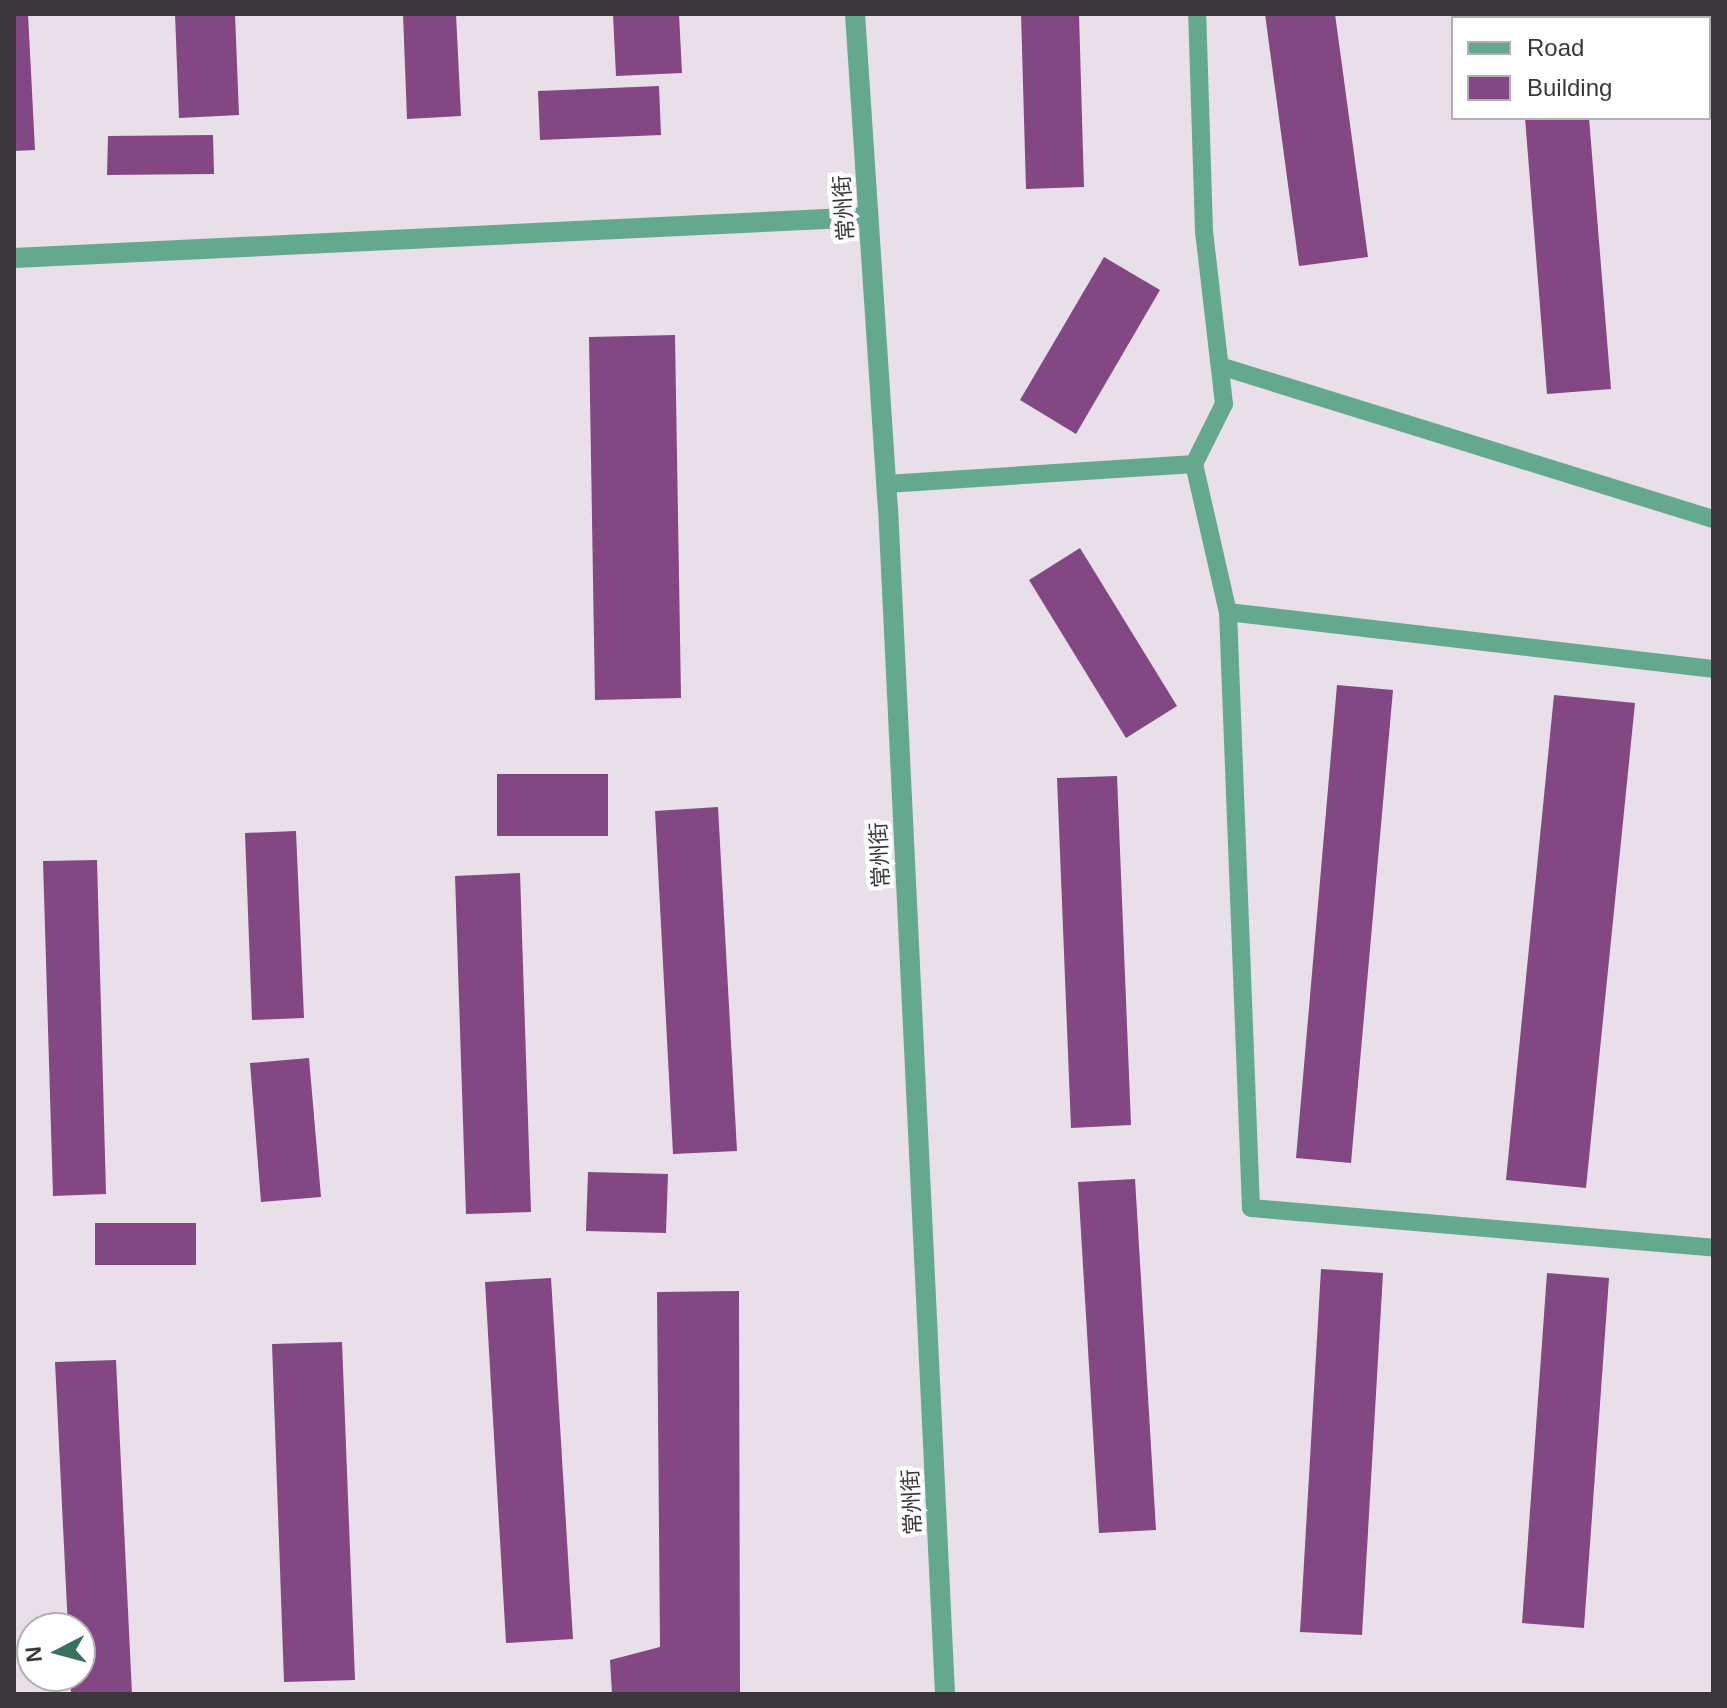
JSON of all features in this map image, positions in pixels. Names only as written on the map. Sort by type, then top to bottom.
[{"type":"street","name":"常州街","points":[[855,14],[886,484],[945,1694]]},
{"type":"street","points":[[14,258],[868,217]]},
{"type":"lane","points":[[1197,14],[1204,231],[1224,404],[1194,464],[1228,612],[1251,1208],[1713,1248]]},
{"type":"lane","points":[[1220,366],[1713,519]]},
{"type":"lane","points":[[886,484],[1194,464]]},
{"type":"lane","points":[[1228,612],[1713,669]]},
{"type":"building","points":[[14,14],[28,14],[35,150],[14,151]]},
{"type":"building","points":[[175,14],[235,14],[239,115],[179,118]]},
{"type":"building","points":[[403,14],[456,14],[461,116],[407,119]]},
{"type":"building","points":[[613,14],[679,14],[682,73],[616,76]]},
{"type":"building","points":[[1021,14],[1079,14],[1084,187],[1026,189]]},
{"type":"building","points":[[1265,14],[1335,14],[1368,257],[1299,266]]},
{"type":"building","points":[[659,86],[661,135],[540,140],[538,91]]},
{"type":"building","points":[[1525,120],[1589,120],[1611,389],[1547,394]]},
{"type":"building","points":[[213,135],[214,174],[107,175],[108,136]]},
{"type":"building","points":[[1104,257],[1160,290],[1076,434],[1020,400]]},
{"type":"building","points":[[675,335],[681,698],[595,700],[589,337]]},
{"type":"building","points":[[1080,548],[1177,706],[1126,738],[1029,580]]},
{"type":"building","points":[[1337,685],[1393,690],[1351,1163],[1296,1158]]},
{"type":"building","points":[[1554,695],[1635,703],[1586,1188],[1506,1180]]},
{"type":"building","points":[[497,774],[608,774],[608,836],[497,836]]},
{"type":"building","points":[[1117,776],[1131,1125],[1071,1128],[1057,778]]},
{"type":"building","points":[[718,807],[737,1151],[673,1154],[655,811]]},
{"type":"building","points":[[296,831],[304,1018],[252,1020],[245,833]]},
{"type":"building","points":[[97,860],[106,1194],[53,1196],[43,861]]},
{"type":"building","points":[[520,873],[531,1212],[466,1214],[455,876]]},
{"type":"building","points":[[309,1058],[321,1197],[261,1202],[250,1063]]},
{"type":"building","points":[[588,1172],[668,1174],[666,1233],[586,1231]]},
{"type":"building","points":[[1135,1179],[1156,1530],[1099,1533],[1078,1182]]},
{"type":"building","points":[[95,1223],[196,1223],[196,1265],[95,1265]]},
{"type":"building","points":[[1321,1269],[1383,1273],[1362,1635],[1300,1632]]},
{"type":"building","points":[[1547,1273],[1609,1278],[1584,1628],[1522,1623]]},
{"type":"building","points":[[551,1278],[573,1639],[506,1643],[485,1282]]},
{"type":"building","points":[[739,1291],[740,1694],[612,1694],[610,1660],[660,1647],[657,1292]]},
{"type":"building","points":[[342,1342],[355,1680],[284,1682],[272,1344]]},
{"type":"building","points":[[116,1360],[132,1694],[71,1694],[96,1692],[96,1612],[67,1612],[55,1362]]}]
